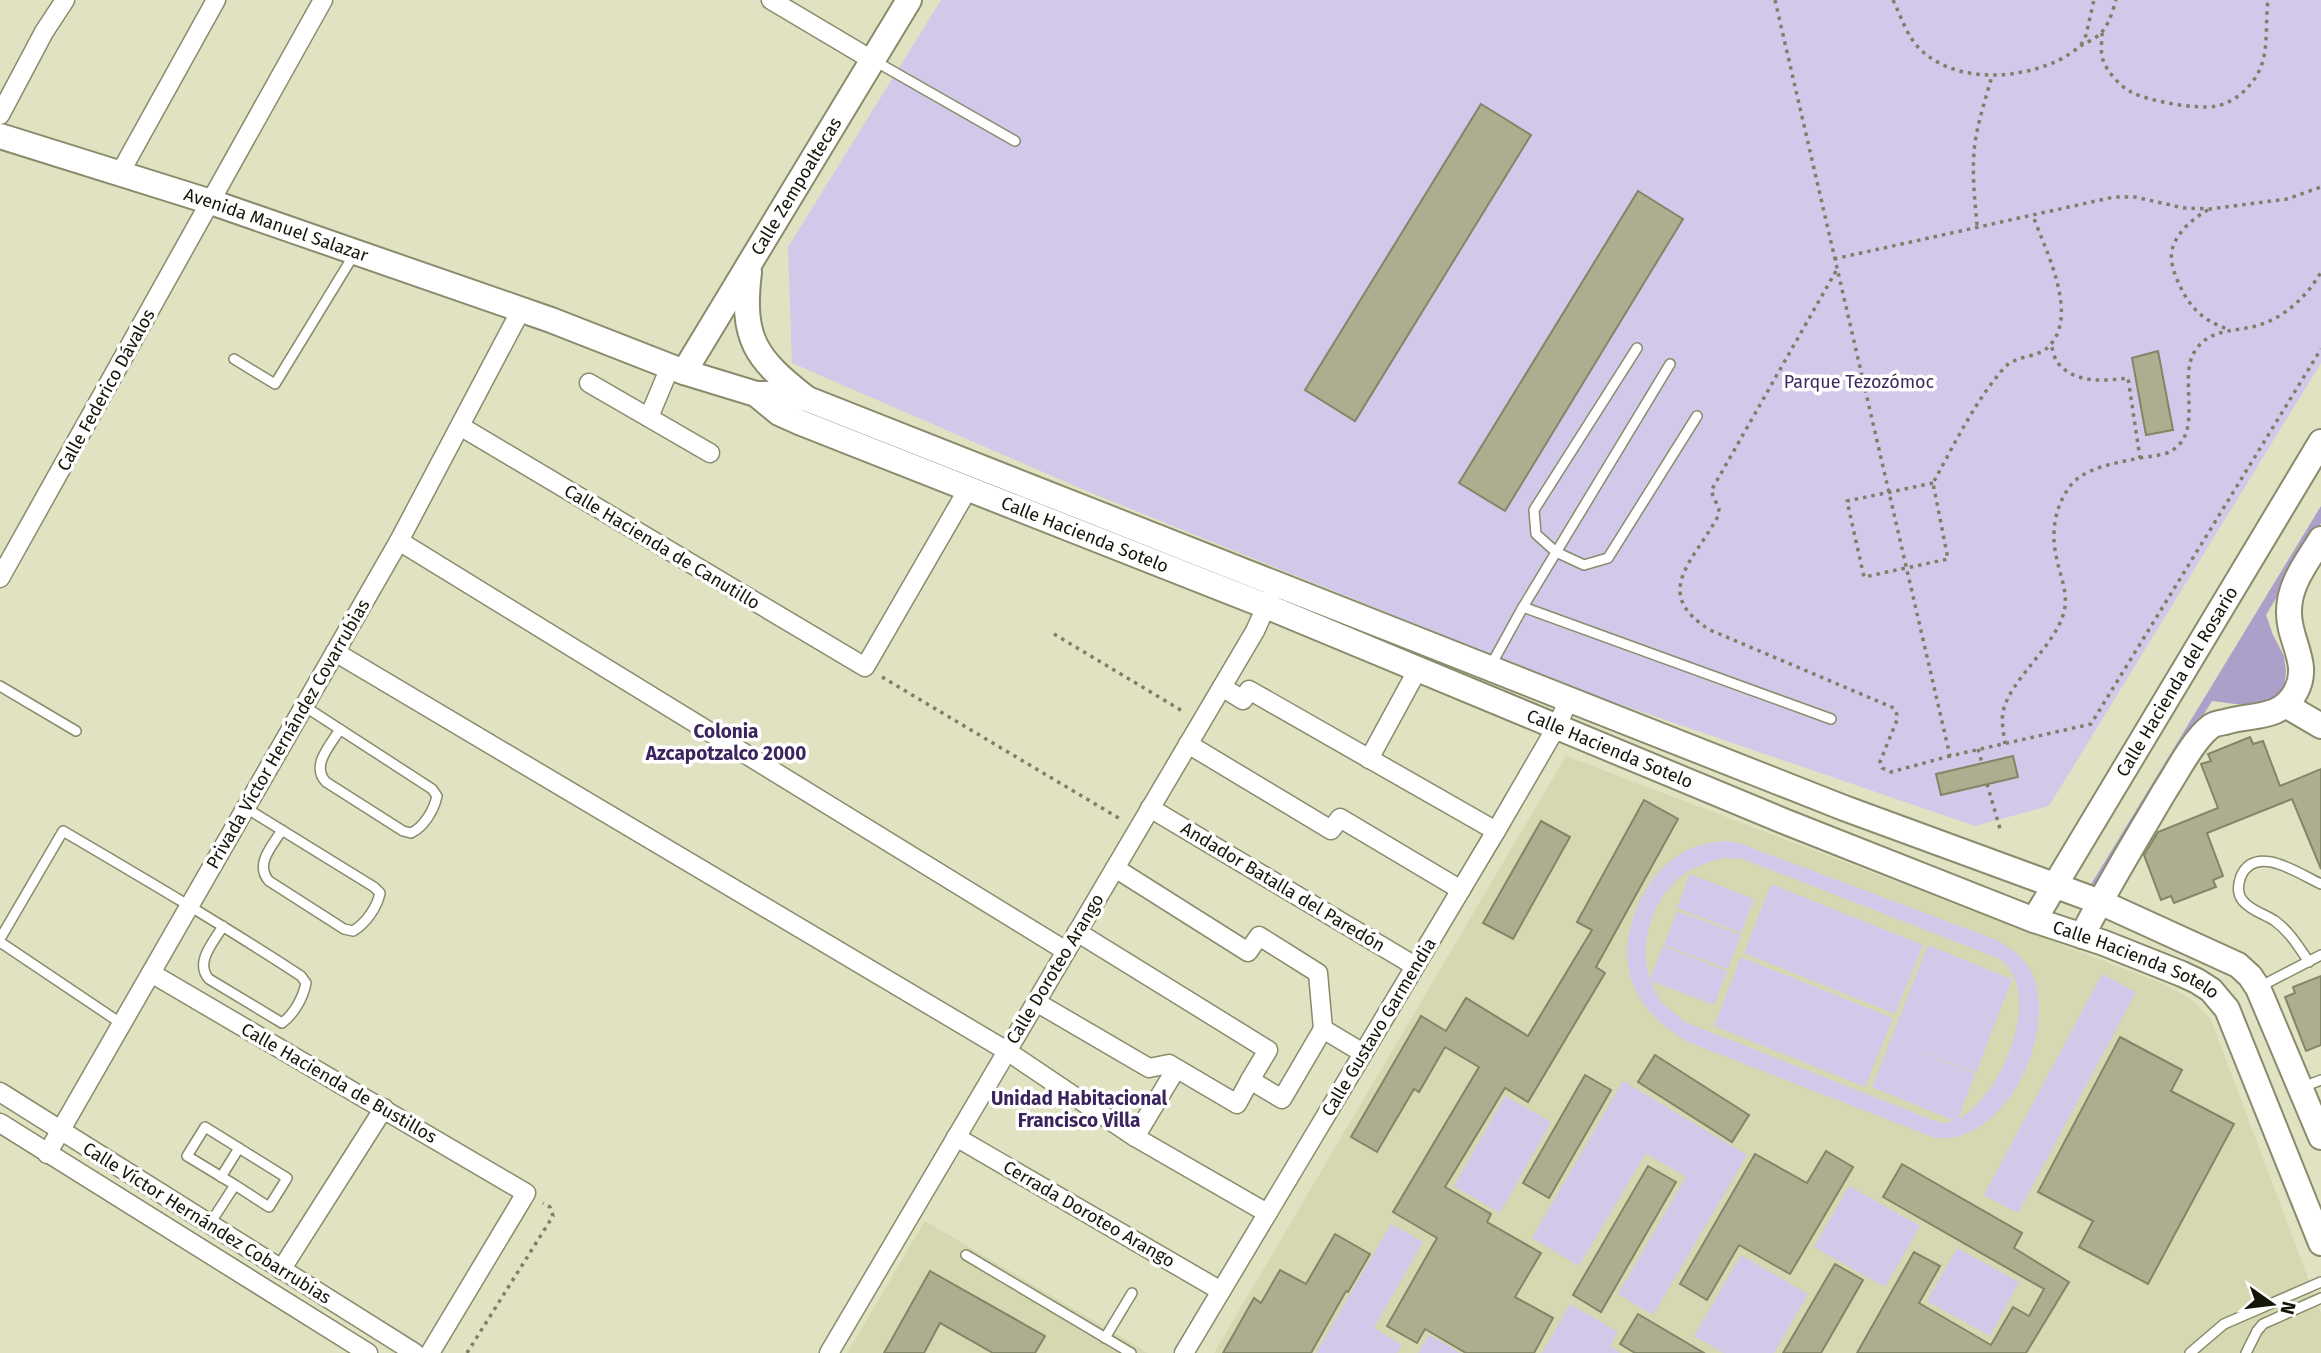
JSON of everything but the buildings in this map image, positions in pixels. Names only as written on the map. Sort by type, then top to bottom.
[{"type":"street","points":[[0,115],[44,32],[65,0]]},
{"type":"street","points":[[120,173],[216,0]]},
{"type":"street","name":"Calle Federico Dávalos","points":[[0,578],[323,0]]},
{"type":"street","points":[[771,0],[872,60]]},
{"type":"street","name":"Calle Zempoaltecas","points":[[677,370],[750,265],[909,0]]},
{"type":"street","name":"Avenida Manuel Salazar","points":[[0,136],[211,202],[551,320]]},
{"type":"street","points":[[750,265],[746,303],[750,337],[766,364],[810,400]]},
{"type":"street","name":"Privada Víctor Hernández Covarrubias","points":[[47,1154],[399,541],[521,310]]},
{"type":"street","name":"Calle Hacienda Sotelo","points":[[551,320],[677,370],[756,394],[789,394],[810,400],[1844,808],[2099,902],[2238,965],[2258,988],[2311,1084],[2321,1137]]},
{"type":"street","points":[[649,418],[677,370]]},
{"type":"street","points":[[589,383],[710,453]]},
{"type":"street","name":"Calle Hacienda Sotelo","points":[[756,394],[779,413],[1266,606],[1786,822],[2197,981],[2211,990],[2227,1009],[2321,1243]]},
{"type":"street","name":"Calle Hacienda de Canutillo","points":[[460,426],[865,667]]},
{"type":"street","name":"Calle Hacienda del Rosario","points":[[2034,920],[2321,442]]},
{"type":"street","points":[[865,667],[968,489]]},
{"type":"street","points":[[2082,936],[2099,902],[2188,753],[2211,726],[2269,715],[2287,706],[2311,685],[2294,639],[2288,613],[2292,588],[2321,539]]},
{"type":"street","points":[[399,541],[1066,951]]},
{"type":"street","name":"Calle Doroteo Arango","points":[[829,1353],[1255,631],[1276,583]]},
{"type":"street","points":[[335,652],[1007,1051],[1135,1137],[1267,1213]]},
{"type":"street","points":[[1369,759],[1418,669]]},
{"type":"street","points":[[1222,687],[1243,700],[1249,691],[1496,831]]},
{"type":"street","name":"Calle Gustavo Garmendia","points":[[1184,1353],[1496,831],[1557,726],[1569,699]]},
{"type":"street","points":[[2287,706],[2321,726]]},
{"type":"street","points":[[1188,744],[1331,830],[1340,818],[1461,890]]},
{"type":"street","name":"Andador Batalla del Paredón","points":[[1150,808],[1415,966]]},
{"type":"street","points":[[1115,868],[1248,952],[1259,936],[1318,973],[1323,1030],[1283,1099],[1250,1080]]},
{"type":"street","points":[[1036,1002],[1149,1068],[1169,1065],[1237,1104],[1268,1050],[1077,932]]},
{"type":"street","name":"Calle Hacienda de Bustillos","points":[[151,973],[526,1193],[430,1353]]},
{"type":"street","points":[[1323,1030],[1363,1054]]},
{"type":"street","points":[[1135,1137],[1176,1069]]},
{"type":"street","name":"Calle Víctor Hernández Cobarrubias","points":[[0,1093],[415,1353]]},
{"type":"street","points":[[281,1269],[384,1108]]},
{"type":"street","name":"Calle Víctor Hernández Cobarrubias","points":[[0,1123],[368,1353]]},
{"type":"street","name":"Cerrada Doroteo Arango","points":[[956,1137],[1221,1291]]},
{"type":"lane","points":[[872,60],[1015,141]]},
{"type":"lane","points":[[234,359],[275,384],[355,252]]},
{"type":"lane","points":[[1637,348],[1534,510],[1536,534],[1556,552],[1584,565],[1608,558],[1697,416]]},
{"type":"lane","points":[[1489,669],[1523,607],[1670,364]]},
{"type":"lane","points":[[1523,607],[1831,719]]},
{"type":"lane","points":[[0,686],[76,731]]},
{"type":"lane","points":[[304,706],[340,729],[432,789],[437,796],[435,805],[419,829],[411,834],[392,824],[320,776],[321,761],[340,729]]},
{"type":"lane","points":[[246,808],[282,830],[374,887],[380,893],[378,902],[360,926],[353,931],[344,929],[269,881],[264,875],[262,867],[265,859],[282,830]]},
{"type":"lane","points":[[122,1024],[0,941],[63,831],[190,905],[223,926],[301,976],[306,983],[304,993],[289,1018],[282,1024],[209,979],[204,973],[204,958],[223,926]]},
{"type":"lane","points":[[2309,962],[2288,931],[2250,908],[2242,900],[2238,890],[2243,873],[2250,864],[2261,860],[2272,862],[2321,884]]},
{"type":"lane","points":[[2258,988],[2321,955]]},
{"type":"lane","points":[[205,1127],[239,1148],[287,1178],[269,1207],[187,1156],[205,1127]]},
{"type":"lane","points":[[221,1177],[239,1148]]},
{"type":"lane","points":[[209,1225],[235,1185]]},
{"type":"lane","points":[[967,1255],[1130,1353]]},
{"type":"lane","points":[[2190,1353],[2224,1324],[2321,1282]]},
{"type":"lane","points":[[1105,1338],[1132,1293]]},
{"type":"lane","points":[[2246,1353],[2263,1324],[2321,1298]]},
{"type":"path","points":[[1775,0],[1950,756]]},
{"type":"path","points":[[1893,0],[1906,31],[1919,48],[1951,68],[1973,74],[1992,76],[2055,62],[2102,33]]},
{"type":"path","points":[[2080,47],[2094,0]]},
{"type":"path","points":[[2116,0],[2102,33],[2102,58],[2120,83],[2132,92],[2195,108],[2217,106],[2233,100],[2247,88],[2259,70],[2265,48],[2268,0]]},
{"type":"path","points":[[1977,226],[1973,187],[1974,151],[1992,76]]},
{"type":"path","points":[[1834,259],[1977,226],[2124,197],[2184,208],[2210,209],[2287,199],[2321,187]]},
{"type":"path","points":[[2210,209],[2196,216],[2179,237],[2172,251],[2172,268],[2186,300],[2195,312],[2230,330]]},
{"type":"path","points":[[1933,483],[1847,501],[1864,577],[1948,559],[1933,483],[1991,384],[2006,365],[2021,357],[2043,351],[2051,345],[2058,332],[2061,306],[2057,283],[2033,216]]},
{"type":"path","points":[[1837,269],[1711,491],[1719,509],[1717,518],[1681,576],[1678,589],[1689,614],[1710,631],[1894,708],[1897,720],[1880,762],[1882,768],[1891,772],[2091,724],[2321,349]]},
{"type":"path","points":[[2005,744],[2002,715],[2006,700],[2053,635],[2064,612],[2066,597],[2053,531],[2058,509],[2069,486],[2087,473],[2171,452],[2180,444],[2187,430],[2190,411],[2188,368],[2194,352],[2216,332],[2259,325],[2274,319],[2293,306],[2316,282],[2321,272]]},
{"type":"path","points":[[2051,345],[2058,362],[2074,374],[2092,380],[2128,378],[2140,458]]},
{"type":"path","points":[[1054,634],[1201,723]]},
{"type":"path","points":[[865,667],[1138,829]]},
{"type":"path","points":[[1978,749],[1982,763]]},
{"type":"path","points":[[1987,784],[2001,832]]},
{"type":"path","points":[[467,1353],[552,1216],[552,1210]]},
{"type":"shaded area","points":[[2321,506],[2321,523],[2266,615],[2284,656],[2284,688],[2271,701],[2251,706],[2212,701],[2097,888],[2090,886]]},
{"type":"shaded area","points":[[1566,756],[2164,984],[2191,999],[2211,1020],[2321,1313],[2321,1353],[1214,1353]]},
{"type":"shaded area","points":[[925,1221],[1148,1353],[847,1353]]},
{"type":"green space","name":"Parque Tezozómoc","points":[[941,0],[2321,0],[2321,363],[2049,806],[1975,826],[1584,692],[1089,492],[792,363],[788,247]]},
{"type":"green space","points":[[1725,841],[1739,843],[1994,939],[2017,953],[2033,975],[2039,999],[2038,1026],[2020,1081],[2004,1105],[1984,1124],[1961,1135],[1935,1138],[1688,1042],[1655,1018],[1637,994],[1628,968],[1627,950],[1634,915],[1650,883],[1674,858],[1692,848]],"holes":[[[1724,858],[1743,859],[2000,959],[2013,975],[2019,996],[2018,1020],[2002,1069],[1974,1108],[1958,1119],[1975,1074],[1895,1041],[1976,1073],[2012,979],[1928,945],[1872,1087],[1955,1121],[1935,1121],[1685,1022],[1660,1001],[1651,981],[1714,1005],[1727,971],[1663,946],[1650,979],[1647,938],[1661,899],[1679,878],[1695,868]]]},
{"type":"green space","points":[[1690,874],[1754,899],[1741,933],[1677,908]]},
{"type":"green space","points":[[1771,884],[1923,945],[1895,1014],[1744,953]]},
{"type":"green space","points":[[1677,911],[1741,935],[1728,969],[1664,945]]},
{"type":"green space","points":[[1741,957],[1893,1018],[1865,1087],[1714,1026]]},
{"type":"green space","points":[[2102,974],[2136,992],[2018,1213],[1984,1195]]},
{"type":"green space","points":[[1623,1081],[1747,1155],[1653,1315],[1618,1294],[1686,1177],[1646,1153],[1579,1266],[1532,1238]]},
{"type":"green space","points":[[1505,1096],[1551,1122],[1500,1213],[1454,1186]]},
{"type":"green space","points":[[1849,1186],[1920,1226],[1885,1287],[1814,1247]]},
{"type":"green space","points":[[1391,1224],[1423,1242],[1374,1328],[1402,1345],[1397,1353],[1316,1353]]},
{"type":"green space","points":[[1957,1248],[2019,1282],[1990,1336],[1927,1301]]},
{"type":"green space","points":[[1741,1255],[1808,1294],[1774,1353],[1724,1353],[1694,1336]]},
{"type":"green space","points":[[1570,1304],[1618,1332],[1610,1346],[1621,1353],[1542,1353]]},
{"type":"green space","points":[[1429,1335],[1461,1353],[1418,1353]]},
{"type":"district","name":"Colonia Azcapotzalco 2000","points":[[726,742]]},
{"type":"district","name":"Unidad Habitacional Francisco Villa","points":[[1079,1109]]}]
